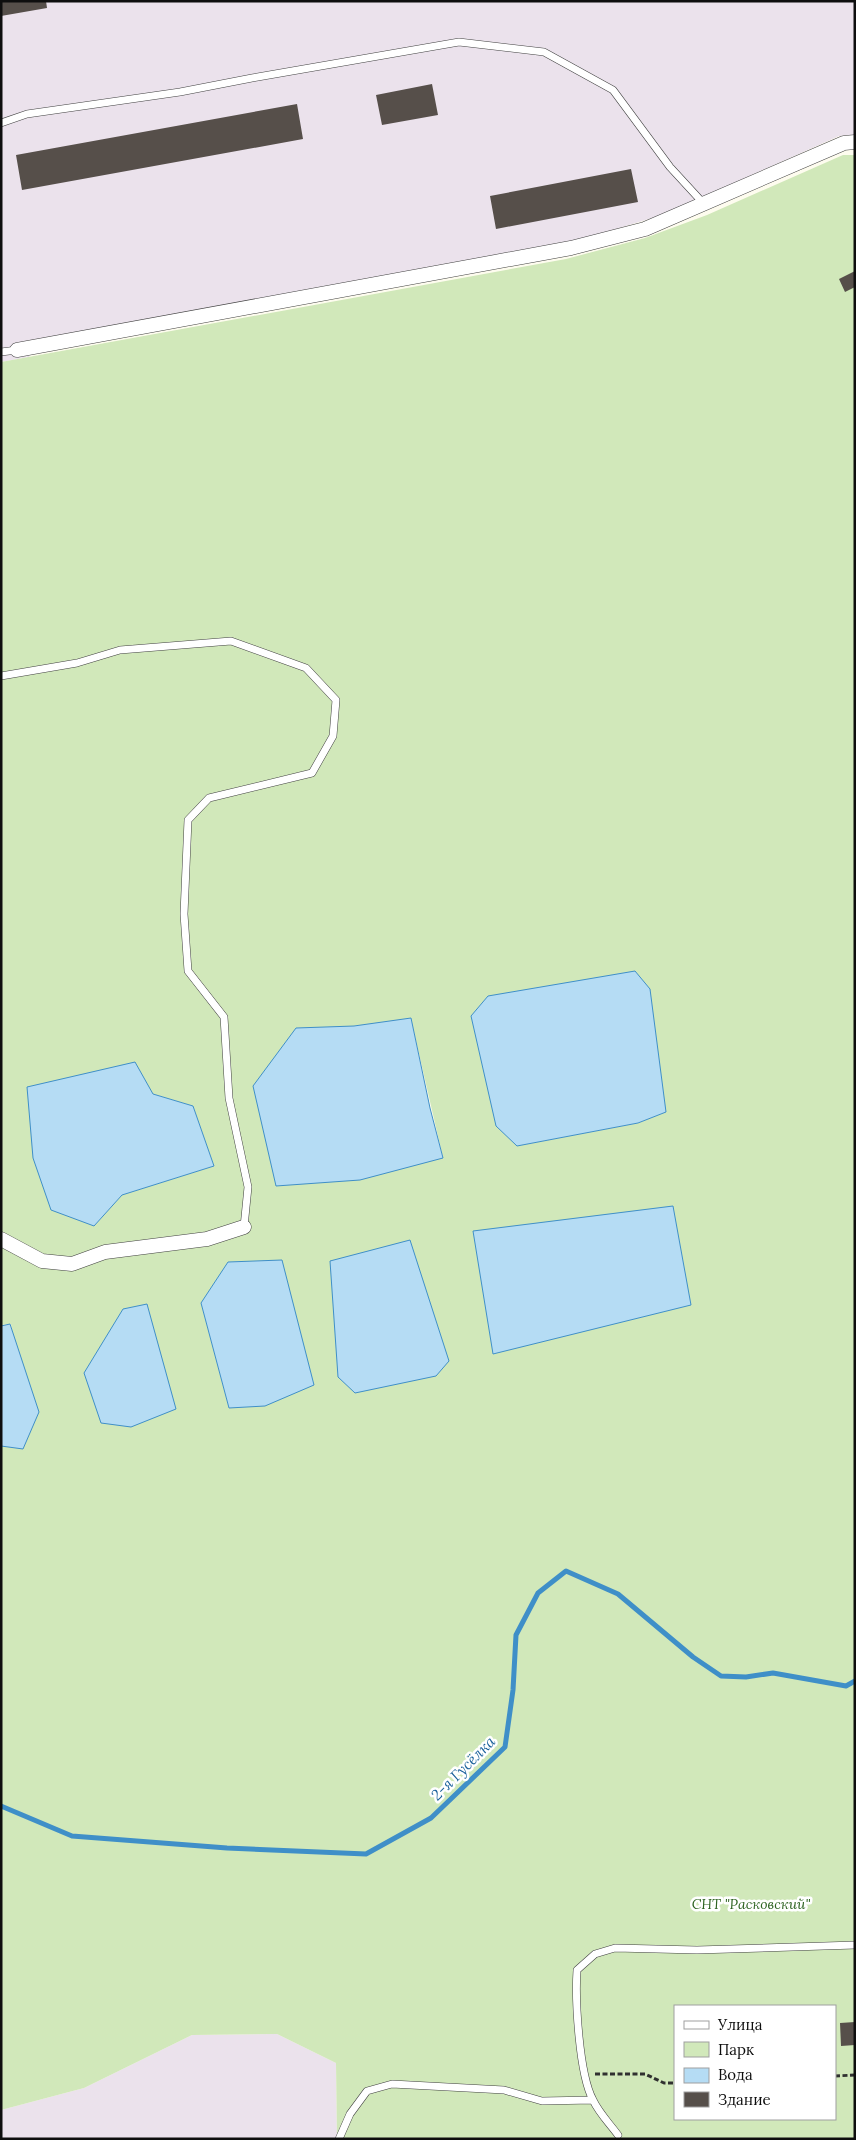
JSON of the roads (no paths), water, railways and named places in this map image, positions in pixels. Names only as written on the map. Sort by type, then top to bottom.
[{"type":"street","points":[[17,350],[571,248],[645,229],[844,143],[855,142]]},
{"type":"street","points":[[1,1239],[42,1261],[72,1264],[105,1252],[207,1239],[244,1227]]},
{"type":"lane","points":[[1,123],[27,114],[180,92],[459,42],[544,52],[612,90],[670,166],[704,204]]},
{"type":"lane","points":[[1,352],[17,350]]},
{"type":"lane","points":[[1,676],[76,663],[120,650],[232,641],[306,668],[336,700],[333,736],[312,773],[209,798],[188,820],[184,914],[188,971],[224,1017],[229,1098],[248,1187],[244,1227]]},
{"type":"lane","points":[[618,2135],[593,2100],[583,2074],[576,1988],[577,1970],[595,1954],[616,1948],[697,1950],[855,1945]]},
{"type":"lane","points":[[340,2139],[350,2114],[367,2091],[392,2084],[504,2090],[542,2101],[593,2100]]},
{"type":"water","points":[[635,971],[650,989],[666,1112],[638,1123],[517,1146],[496,1126],[471,1016],[488,996]]},
{"type":"water","points":[[411,1018],[430,1108],[443,1158],[360,1180],[276,1186],[253,1086],[296,1028],[354,1026]]},
{"type":"water","points":[[135,1062],[153,1094],[193,1106],[214,1166],[122,1195],[94,1226],[51,1210],[33,1158],[27,1087]]},
{"type":"water","points":[[673,1206],[691,1305],[493,1354],[473,1231]]},
{"type":"water","points":[[410,1240],[449,1361],[436,1376],[355,1393],[338,1377],[330,1261]]},
{"type":"water","points":[[282,1260],[314,1385],[265,1406],[229,1408],[201,1303],[228,1262]]},
{"type":"water","points":[[147,1304],[176,1409],[131,1427],[101,1423],[84,1373],[123,1309]]},
{"type":"water","points":[[10,1324],[39,1412],[23,1449],[1,1446],[1,1326]]},
{"type":"waterway","name":"2-я Гусёлка","points":[[1,1806],[72,1836],[227,1848],[366,1854],[431,1818],[505,1747],[513,1690],[516,1635],[538,1593],[566,1571],[618,1594],[693,1657],[721,1676],[746,1677],[773,1673],[846,1686],[855,1681]]},
{"type":"park label","name":"СНТ \"Расковский\"","points":[[751,1904]]}]
